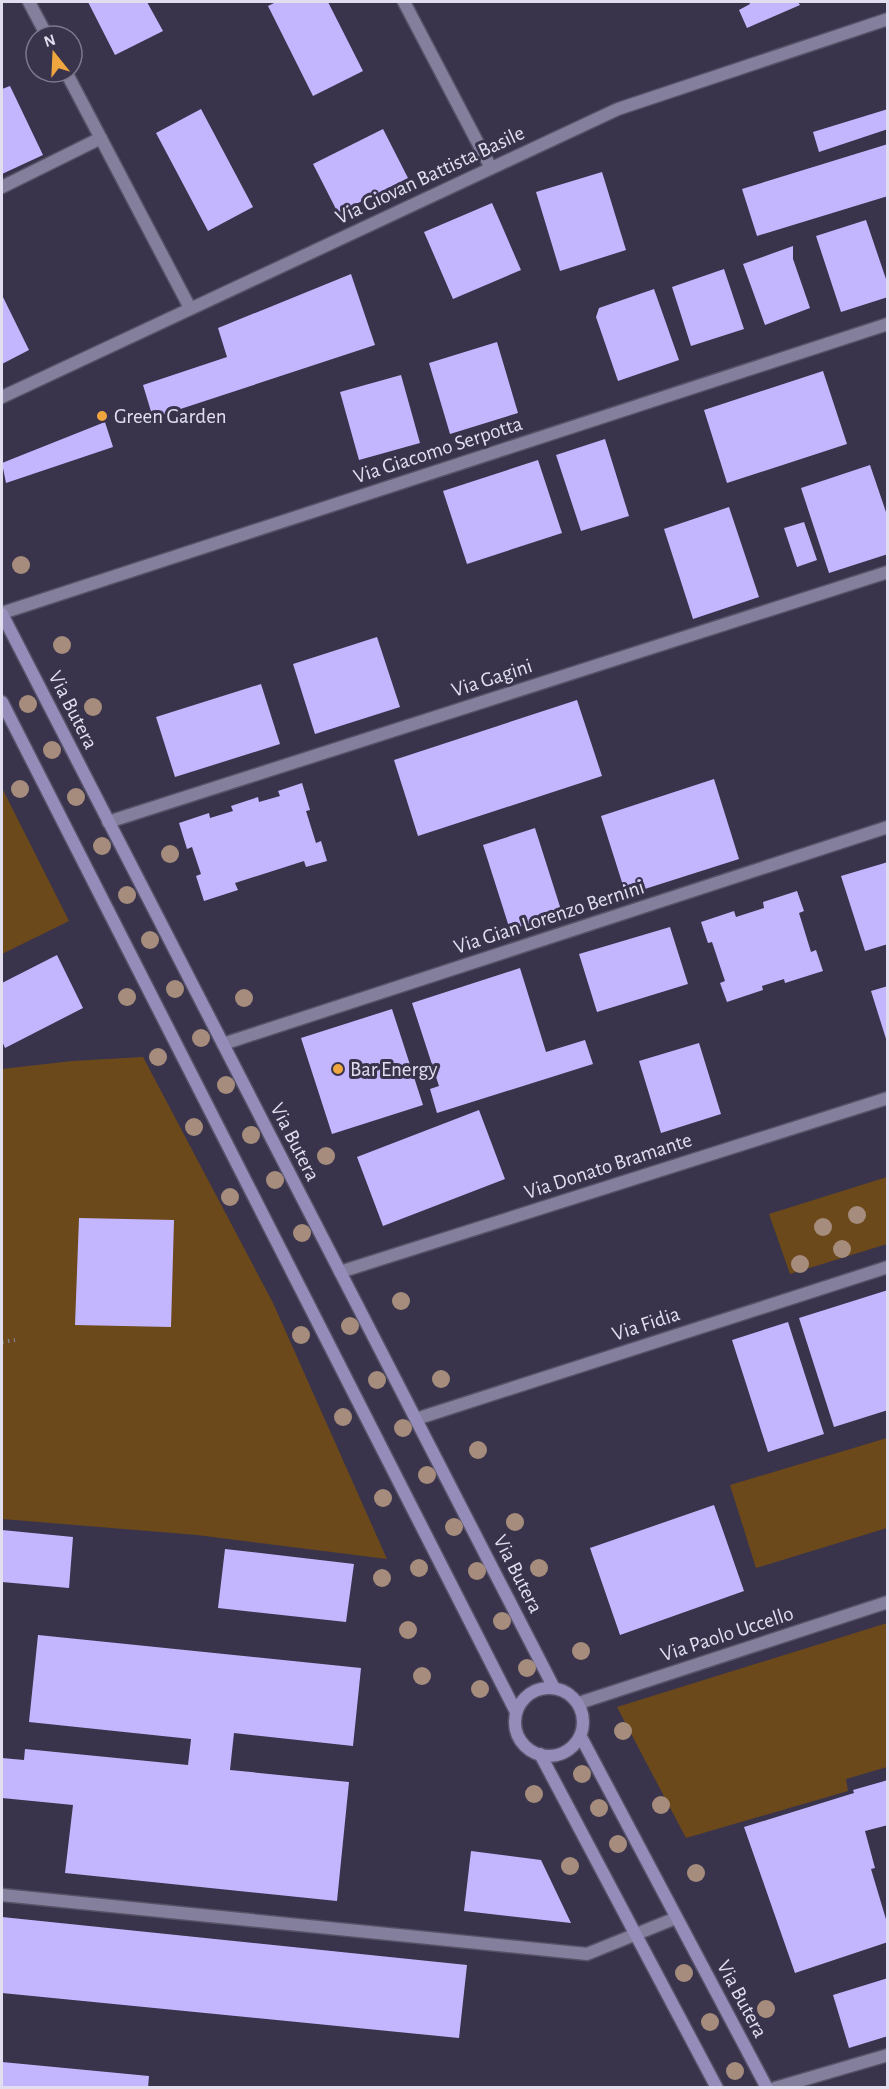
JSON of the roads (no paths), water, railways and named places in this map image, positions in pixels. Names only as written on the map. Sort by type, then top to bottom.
[{"type":"main road","name":"Via Butera","points":[[2,613],[554,1688]]},
{"type":"main road","points":[[2,702],[516,1712]]},
{"type":"main road","points":[[554,1688],[571,1694],[579,1703],[584,1714],[581,1737],[573,1748],[562,1754],[551,1756],[529,1750],[522,1743],[517,1734],[516,1712],[519,1703],[528,1695],[536,1690],[554,1688]]},
{"type":"main road","name":"Via Butera","points":[[581,1737],[767,2088]]},
{"type":"main road","points":[[540,1754],[717,2088]]},
{"type":"street","points":[[29,2],[41,24]]},
{"type":"street","points":[[404,2],[491,168]]},
{"type":"street","name":"Via Giovan Battista Basile","points":[[2,397],[618,109],[888,18]]},
{"type":"street","points":[[72,84],[190,308]]},
{"type":"street","points":[[2,186],[101,138]]},
{"type":"street","name":"Via Giacomo Serpotta","points":[[2,613],[888,324]]},
{"type":"street","name":"Via Gagini","points":[[108,822],[888,572]]},
{"type":"street","name":"Via Gian Lorenzo Bernini","points":[[223,1044],[888,827]]},
{"type":"street","name":"Via Donato Bramante","points":[[340,1272],[888,1098]]},
{"type":"street","name":"Via Fidia","points":[[416,1419],[888,1267]]},
{"type":"street","name":"Via Paolo Uccello","points":[[579,1703],[888,1602]]},
{"type":"street","points":[[2,1895],[587,1953],[676,1918]]},
{"type":"street","points":[[775,2088],[888,2055]]},
{"type":"place","name":"Green Garden","points":[[102,416]]},
{"type":"place","name":"Bar Energy","points":[[338,1069]]}]
